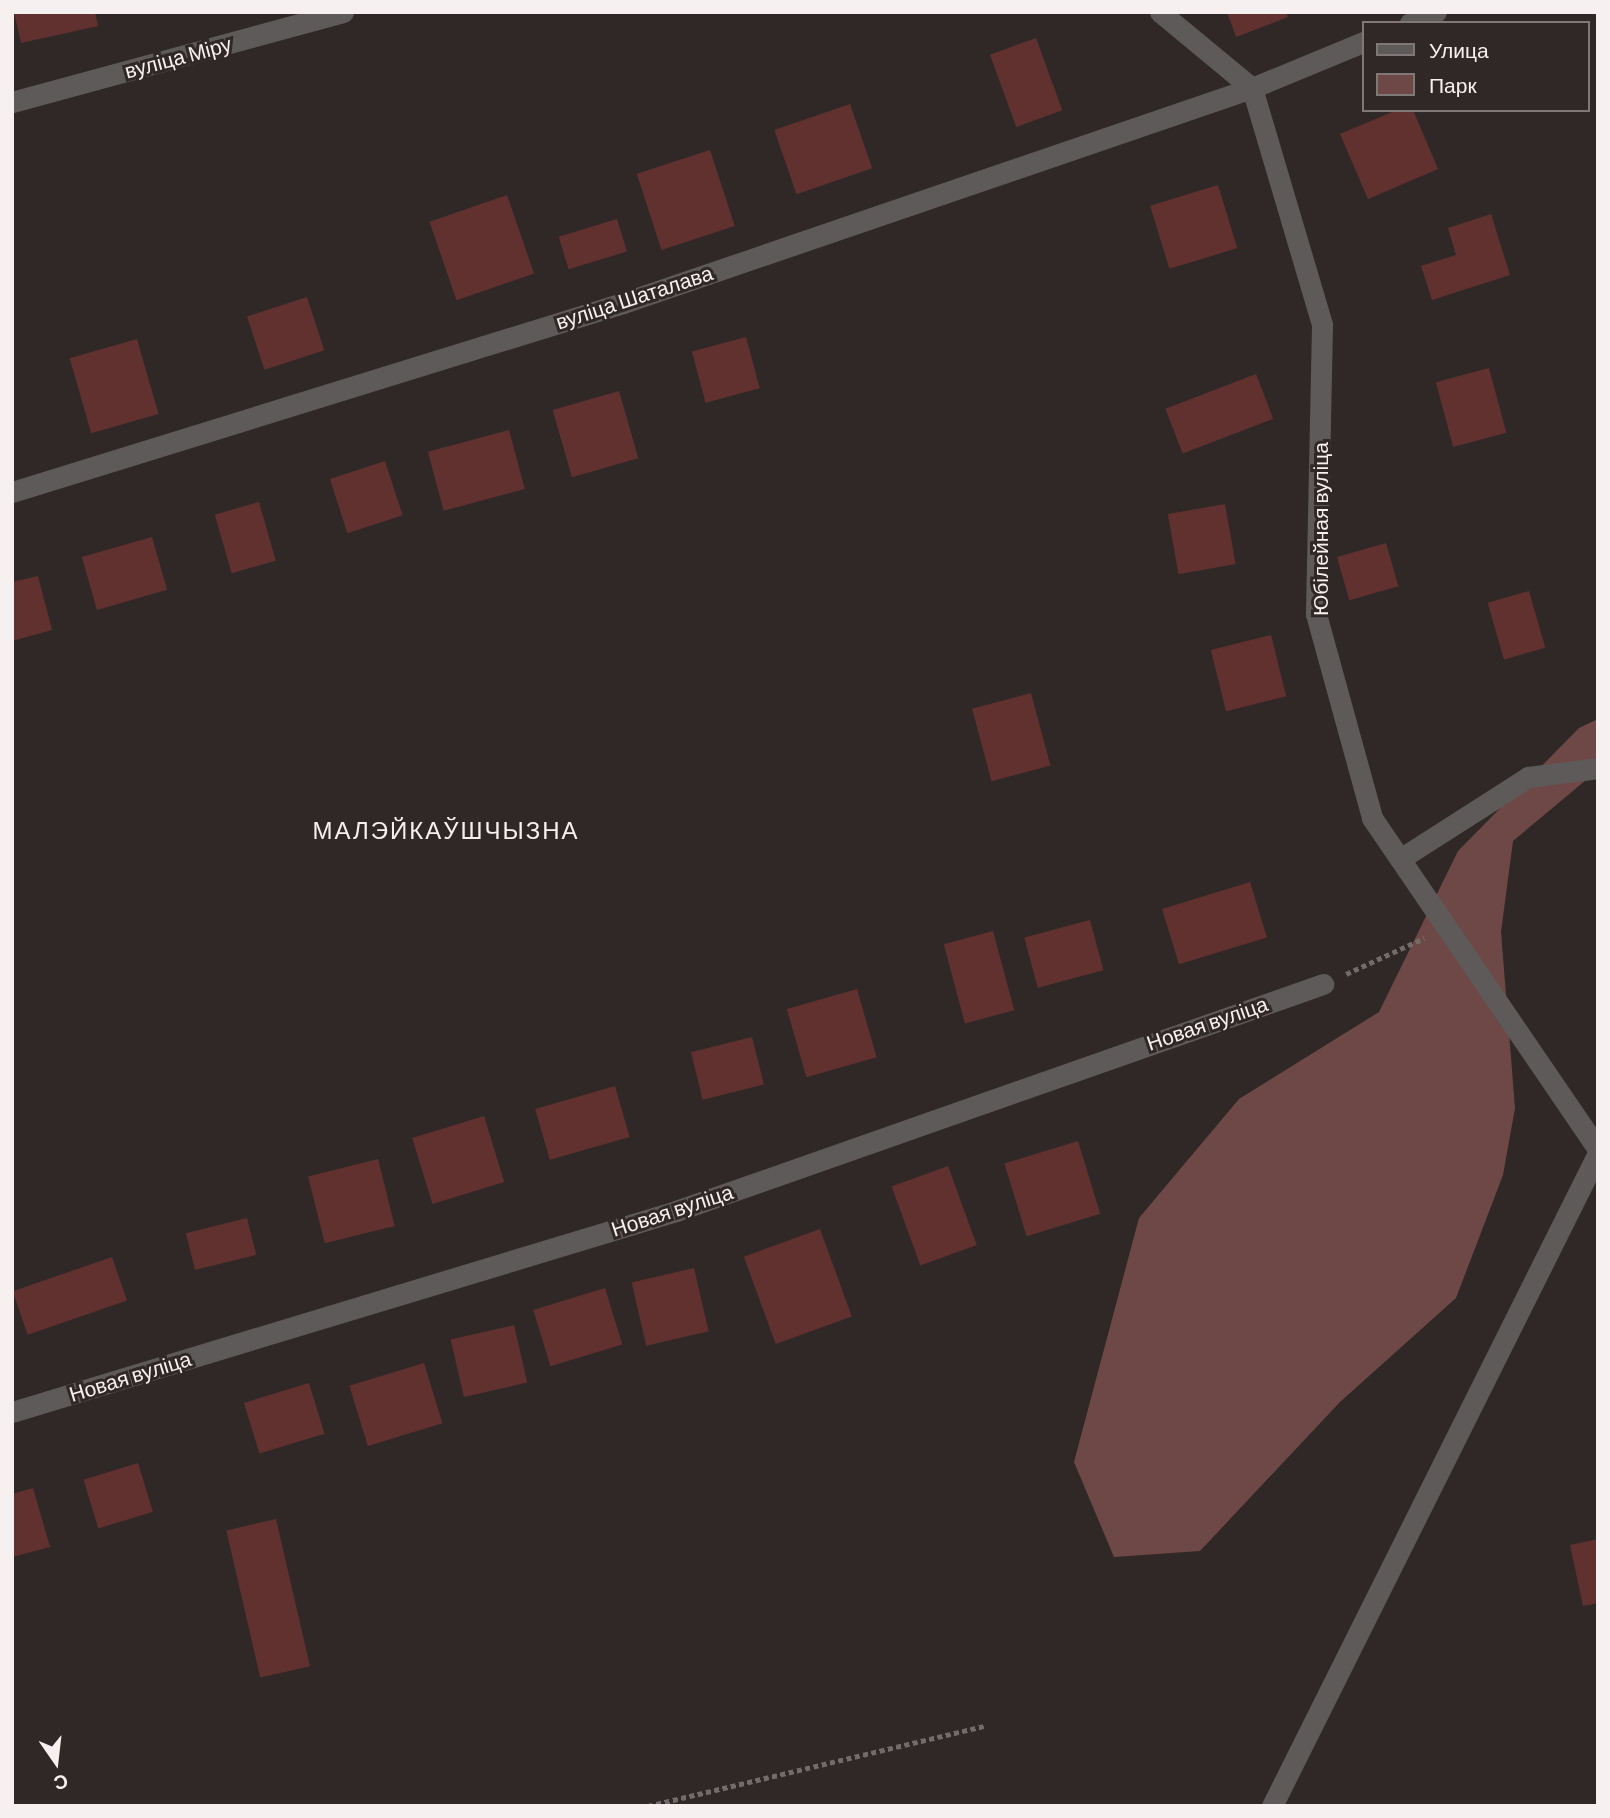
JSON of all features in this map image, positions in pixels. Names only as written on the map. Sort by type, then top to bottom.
[{"type":"street","name":"вуліца Міру","points":[[12,102],[343,12]]},
{"type":"street","points":[[1160,12],[1252,88]]},
{"type":"street","points":[[1415,21],[1436,12]]},
{"type":"street","name":"вуліца Шаталава","points":[[12,492],[623,303],[1252,88],[1362,42]]},
{"type":"street","name":"Юбілейная вуліца","points":[[1252,88],[1322,325],[1316,614],[1372,818],[1598,1151]]},
{"type":"street","points":[[1400,859],[1528,778],[1598,768]]},
{"type":"street","name":"Новая вуліца","points":[[12,1412],[676,1211],[1323,984]]},
{"type":"street","points":[[1272,1806],[1598,1151]]},
{"type":"path","points":[[1323,984],[1447,928]]},
{"type":"path","points":[[648,1806],[985,1726]]},
{"type":"green space","points":[[1598,719],[1598,770],[1513,841],[1501,932],[1515,1108],[1503,1175],[1456,1298],[1340,1402],[1200,1551],[1114,1557],[1074,1462],[1139,1218],[1239,1099],[1379,1012],[1458,851],[1579,728]]},
{"type":"building","points":[[14,12],[95,12],[98,26],[21,43]]},
{"type":"building","points":[[1227,12],[1286,12],[1288,17],[1236,37]]},
{"type":"building","points":[[1036,38],[1062,110],[1016,127],[990,55]]},
{"type":"building","points":[[850,104],[872,168],[796,194],[774,130]]},
{"type":"building","points":[[1392,112],[1414,112],[1438,169],[1368,199],[1340,134]]},
{"type":"building","points":[[710,150],[735,226],[661,250],[637,174]]},
{"type":"building","points":[[1218,185],[1237,248],[1169,269],[1150,206]]},
{"type":"building","points":[[507,195],[534,273],[456,300],[429,222]]},
{"type":"building","points":[[1491,214],[1510,275],[1432,300],[1421,266],[1456,255],[1448,228]]},
{"type":"building","points":[[617,219],[627,252],[569,269],[559,237]]},
{"type":"building","points":[[307,297],[324,350],[264,370],[247,316]]},
{"type":"building","points":[[746,337],[760,388],[706,403],[692,351]]},
{"type":"building","points":[[137,339],[158,414],[91,433],[70,358]]},
{"type":"building","points":[[1489,368],[1506,433],[1453,447],[1436,382]]},
{"type":"building","points":[[1256,374],[1273,419],[1183,454],[1165,409]]},
{"type":"building","points":[[619,391],[638,458],[572,477],[553,410]]},
{"type":"building","points":[[509,430],[525,489],[444,511],[428,452]]},
{"type":"building","points":[[385,461],[403,515],[347,533],[330,479]]},
{"type":"building","points":[[259,502],[276,561],[232,573],[215,515]]},
{"type":"building","points":[[1225,504],[1236,564],[1178,574],[1168,514]]},
{"type":"building","points":[[152,537],[167,590],[97,610],[82,557]]},
{"type":"building","points":[[1386,543],[1398,586],[1349,600],[1337,557]]},
{"type":"building","points":[[38,576],[52,630],[12,641],[12,582]]},
{"type":"building","points":[[1529,591],[1545,648],[1504,660],[1488,603]]},
{"type":"building","points":[[1271,635],[1286,696],[1226,711],[1211,650]]},
{"type":"building","points":[[1031,693],[1050,765],[991,781],[972,709]]},
{"type":"building","points":[[1250,882],[1267,937],[1179,964],[1162,909]]},
{"type":"building","points":[[1090,920],[1103,970],[1038,988],[1024,938]]},
{"type":"building","points":[[993,931],[1014,1010],[965,1023],[944,944]]},
{"type":"building","points":[[857,989],[877,1057],[806,1077],[787,1009]]},
{"type":"building","points":[[752,1037],[764,1085],[703,1100],[691,1052]]},
{"type":"building","points":[[615,1086],[630,1137],[550,1160],[535,1109]]},
{"type":"building","points":[[484,1116],[504,1182],[432,1204],[412,1138]]},
{"type":"building","points":[[1078,1141],[1100,1214],[1027,1236],[1004,1164]]},
{"type":"building","points":[[378,1159],[395,1226],[325,1243],[308,1176]]},
{"type":"building","points":[[948,1166],[977,1245],[920,1265],[892,1187]]},
{"type":"building","points":[[247,1218],[256,1255],[195,1270],[186,1233]]},
{"type":"building","points":[[820,1229],[852,1316],[776,1344],[744,1257]]},
{"type":"building","points":[[112,1257],[127,1300],[28,1335],[13,1291]]},
{"type":"building","points":[[694,1268],[709,1331],[646,1346],[632,1282]]},
{"type":"building","points":[[605,1288],[622,1344],[551,1366],[533,1310]]},
{"type":"building","points":[[514,1325],[527,1382],[464,1397],[451,1340]]},
{"type":"building","points":[[424,1363],[442,1423],[368,1446],[349,1386]]},
{"type":"building","points":[[309,1383],[324,1434],[259,1454],[244,1403]]},
{"type":"building","points":[[138,1463],[153,1512],[98,1528],[83,1480]]},
{"type":"building","points":[[33,1488],[50,1547],[12,1557],[12,1494]]},
{"type":"building","points":[[276,1519],[310,1666],[260,1678],[226,1530]]},
{"type":"building","points":[[1598,1539],[1598,1603],[1583,1606],[1570,1545]]},
{"type":"district","name":"МАЛЭЙКАЎШЧЫЗНА","points":[[446,830]]}]
